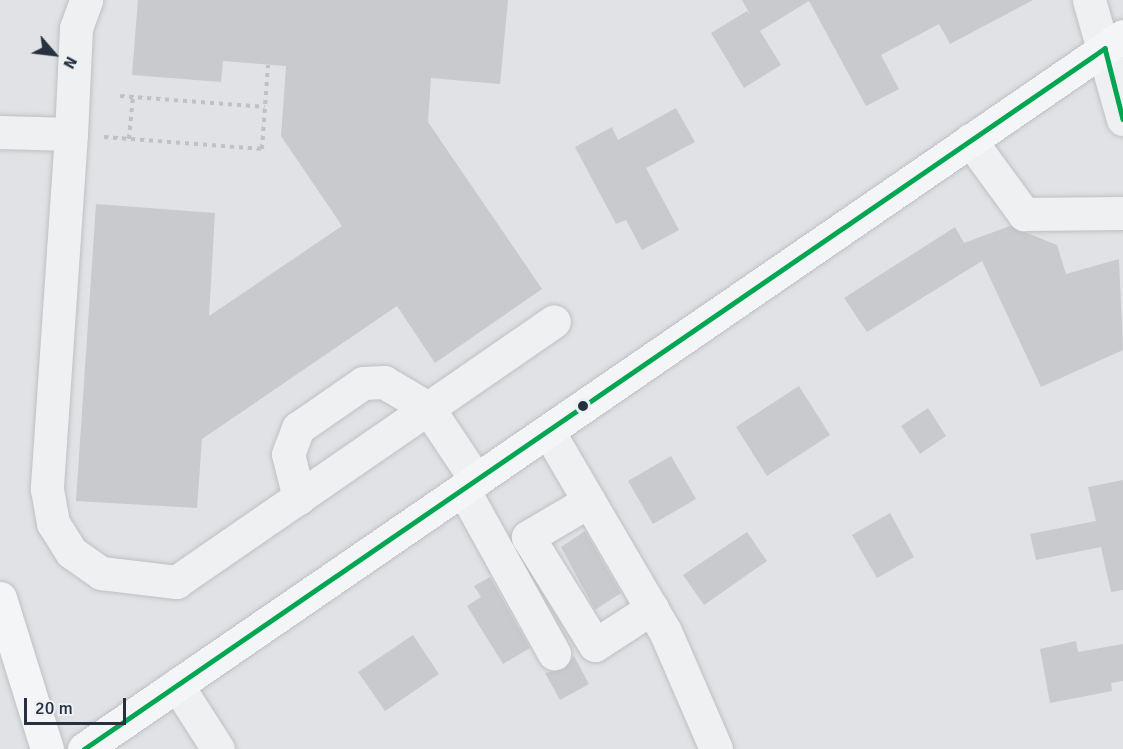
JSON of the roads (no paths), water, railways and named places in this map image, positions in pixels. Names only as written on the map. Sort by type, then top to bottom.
[{"type":"main road","points":[[84,749],[1114,42]]},
{"type":"main road","points":[[0,598],[47,749]]},
{"type":"street","points":[[86,0],[76,28],[47,489],[53,523],[71,552],[101,573],[176,582],[554,321]]},
{"type":"street","points":[[1089,0],[1114,42],[1123,119]]},
{"type":"street","points":[[0,132],[71,134]]},
{"type":"street","points":[[970,140],[1024,214],[1123,213]]},
{"type":"street","points":[[299,498],[288,454],[298,428],[363,383],[384,382],[428,408],[554,653]]},
{"type":"street","points":[[548,431],[652,608],[716,749]]},
{"type":"street","points":[[589,501],[528,537],[595,645],[652,608]]},
{"type":"street","points":[[177,686],[218,749]]}]
